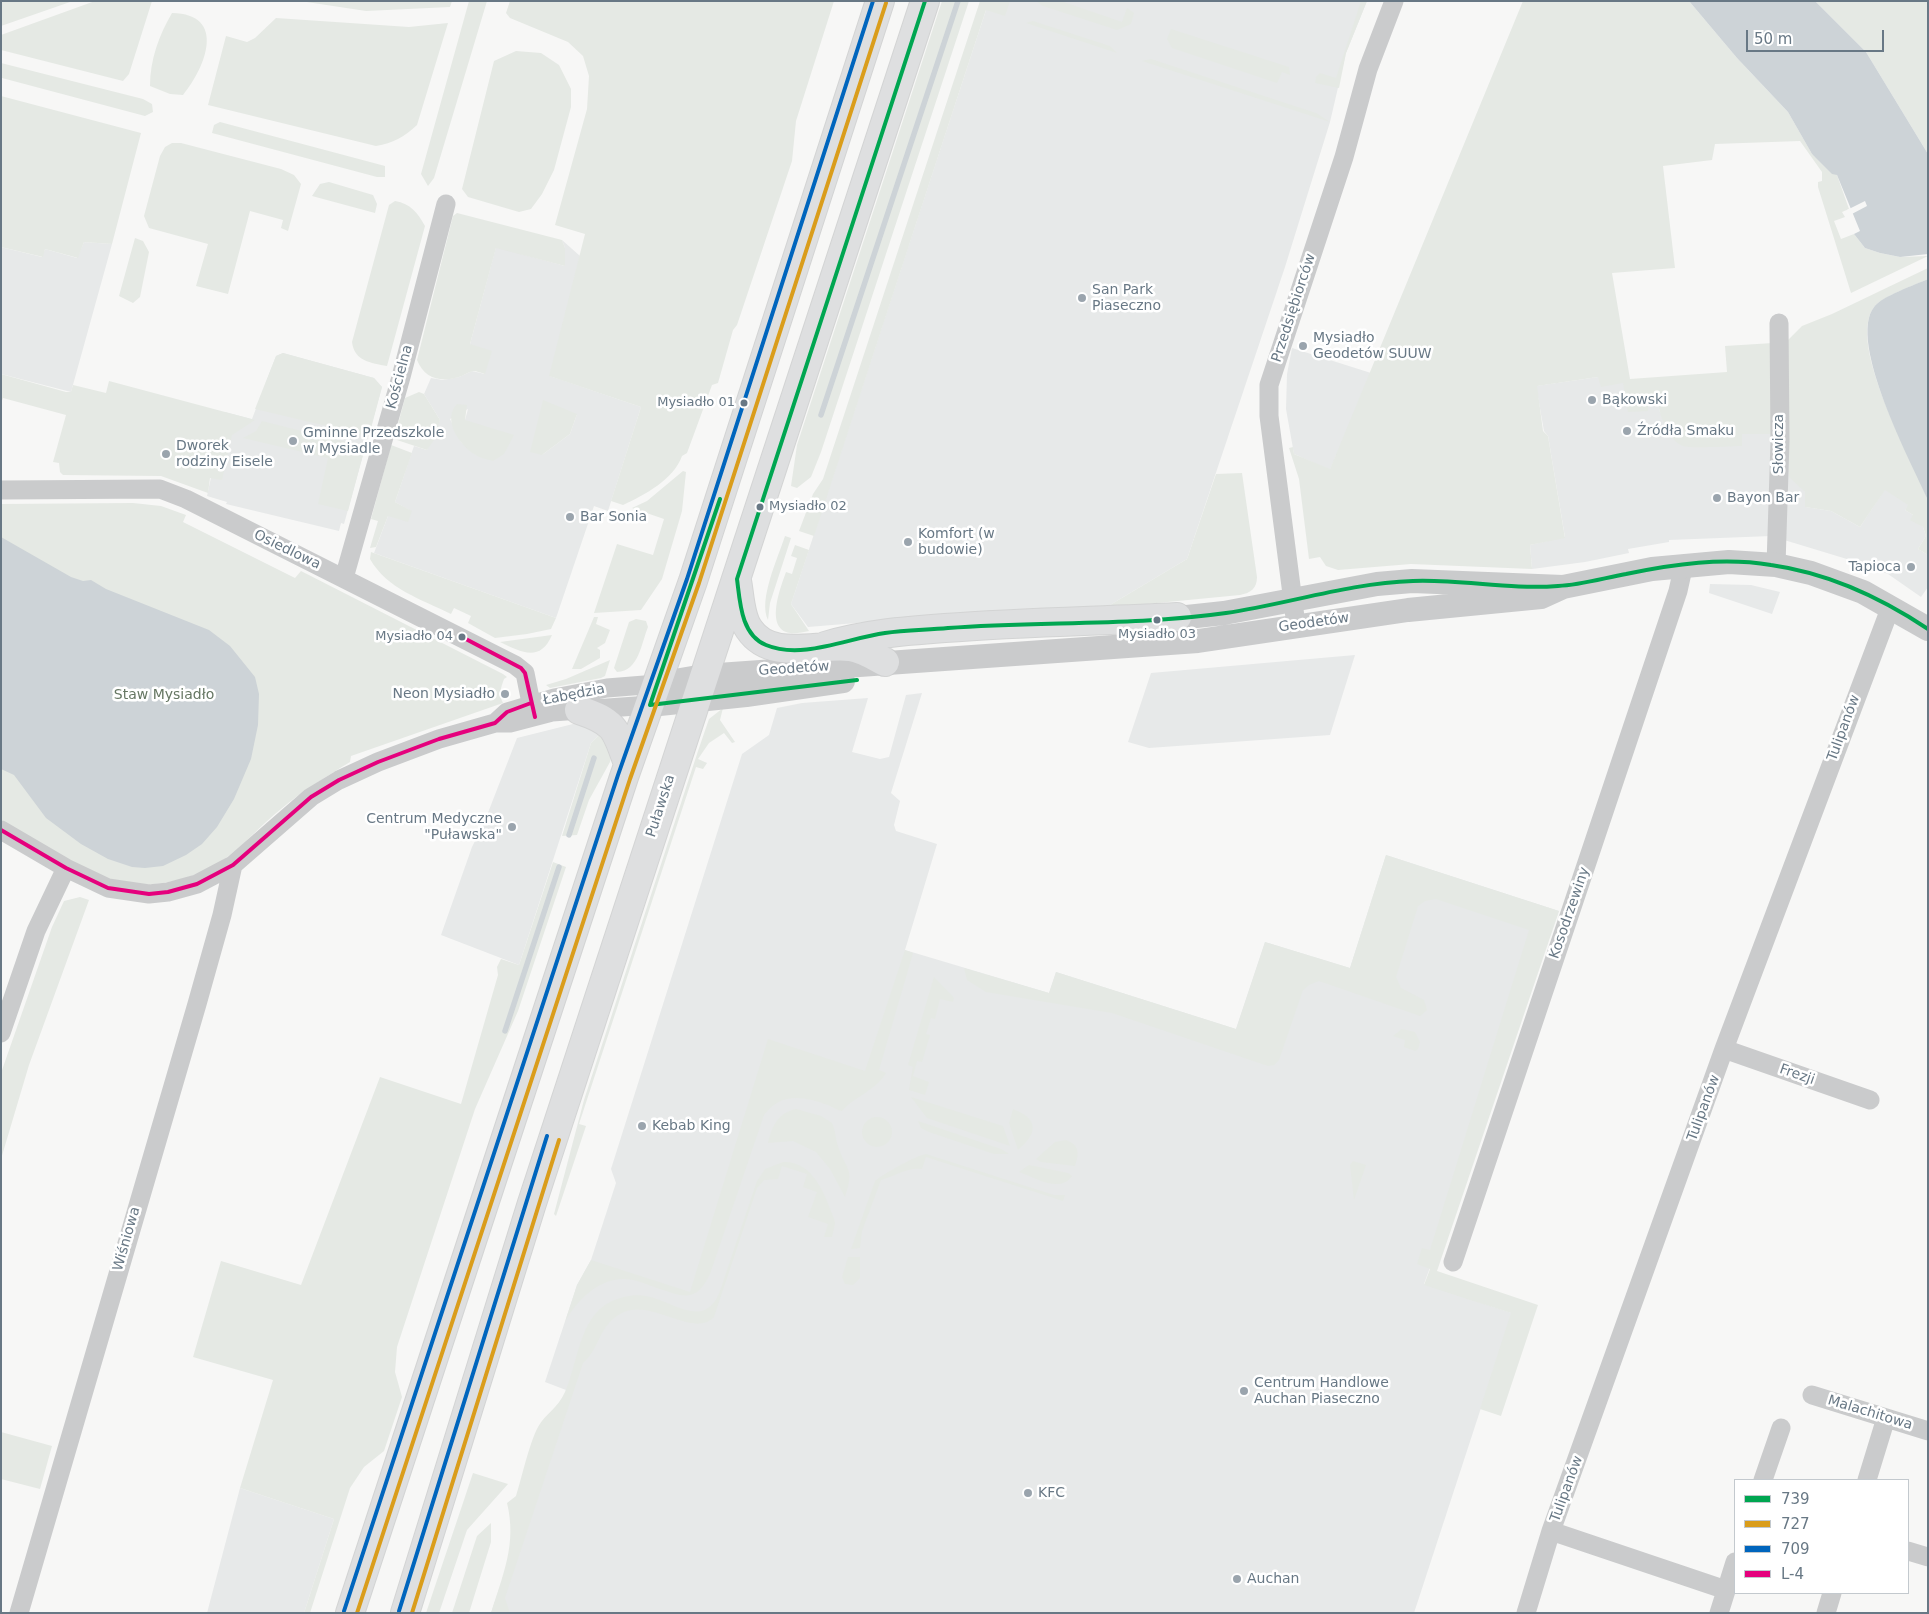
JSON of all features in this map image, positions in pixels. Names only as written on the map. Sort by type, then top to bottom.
[{"type":"main road","points":[[350,1613],[628,764],[702,555],[880,1]]},
{"type":"main road","name":"Puławska","points":[[406,1613],[532,1203],[925,1]]},
{"type":"main road","points":[[737,579],[748,628],[764,645],[792,649],[825,646],[862,649],[885,662]]},
{"type":"main road","points":[[825,646],[848,639],[886,633],[1005,623],[1177,617]]},
{"type":"main road","points":[[579,710],[601,718],[612,726],[628,764]]},
{"type":"street","name":"Przedsiębiorców","points":[[1296,625],[1269,416],[1270,385],[1344,157],[1368,69],[1394,1]]},
{"type":"street","name":"Kościelna","points":[[344,578],[401,377],[446,204]]},
{"type":"street","name":"Słowicza","points":[[1776,566],[1779,500],[1779,323]]},
{"type":"street","name":"Osiedlowa","points":[[1,490],[160,489],[186,499],[515,665],[525,674],[531,704]]},
{"type":"street","name":"Geodetów","points":[[1062,649],[1104,631],[1177,617],[1224,613],[1377,584],[1412,581],[1563,587],[1684,564],[1729,562],[1776,566],[1811,573],[1864,592],[1928,629]]},
{"type":"street","name":"Kosodrzewiny","points":[[1452,1262],[1678,591],[1684,564]]},
{"type":"street","name":"Geodetów","points":[[654,694],[700,687],[746,695],[870,678],[880,670],[885,662],[1198,641],[1428,607],[1542,597],[1563,587]]},
{"type":"street","name":"Tulipanów","points":[[1526,1613],[1551,1531],[1724,1049],[1891,606]]},
{"type":"street","name":"Łabędzia","points":[[496,723],[506,712],[531,704],[607,688],[654,694]]},
{"type":"street","name":"Łabędzia","points":[[1,830],[66,868],[108,888],[149,894],[168,892],[197,884],[232,864],[312,797],[339,780],[378,762],[439,739],[496,723],[510,724],[552,712],[579,710],[654,694]]},
{"type":"street","name":"Wiśniowa","points":[[18,1613],[197,1004],[222,915],[232,864]]},
{"type":"street","points":[[1,1033],[36,931],[66,868]]},
{"type":"street","name":"Frezji","points":[[1724,1049],[1870,1100]]},
{"type":"street","name":"Malachitowa","points":[[1812,1395],[1928,1431]]},
{"type":"street","points":[[1867,1479],[1886,1418]]},
{"type":"street","points":[[1763,1479],[1781,1428]]},
{"type":"street","points":[[1551,1531],[1726,1590]]},
{"type":"street","points":[[1909,1551],[1928,1557]]},
{"type":"street","points":[[1719,1613],[1734,1565]]},
{"type":"street","points":[[1826,1613],[1832,1594]]},
{"type":"shaded area","name":"San Park Piaseczno","points":[[989,1],[1367,1],[1346,53],[1330,122],[1285,267],[1187,559],[1105,608],[1026,609],[808,627],[791,604]]},
{"type":"shaded area","points":[[1689,1],[1815,1],[1866,52],[1928,154],[1928,254],[1900,257],[1865,248],[1854,234],[1860,231],[1837,175],[1832,174],[1812,154],[1788,112],[1737,58]]},
{"type":"shaded area","points":[[562,240],[580,256],[550,376],[641,407],[608,511],[594,506],[556,618],[374,553],[388,516],[411,511],[395,502],[414,446],[427,450],[440,420],[424,394],[431,378],[443,380],[459,377],[472,371],[485,374],[470,344],[496,247],[565,266],[565,248]],"holes":[[[468,409],[465,420],[476,455],[461,442],[450,419]],[[577,414],[570,434],[542,455]]]},
{"type":"shaded area","points":[[84,242],[112,244],[71,392],[1,374],[1,247],[42,257],[45,249],[77,258]]},
{"type":"shaded area","points":[[1928,279],[1928,500],[1884,402],[1869,347],[1868,324],[1874,307],[1878,303],[1891,295]]},
{"type":"shaded area","points":[[1292,348],[1371,373],[1330,470],[1294,454],[1286,409],[1287,374]]},
{"type":"shaded area","name":"Gminne Przedszkole w Mysiadle","points":[[283,353],[374,378],[382,387],[344,524],[341,523],[339,531],[226,504],[227,502],[207,496],[225,412],[252,419],[276,356]]},
{"type":"shaded area","points":[[1598,377],[1623,383],[1648,411],[1648,403],[1658,403],[1660,412],[1720,446],[1742,446],[1742,434],[1776,434],[1789,437],[1805,492],[1806,507],[1831,511],[1860,527],[1885,489],[1909,505],[1905,510],[1913,515],[1923,527],[1926,536],[1918,549],[1928,555],[1928,587],[1921,597],[1888,574],[1860,563],[1771,536],[1669,540],[1669,542],[1628,549],[1629,553],[1585,562],[1532,569],[1530,545],[1565,537],[1548,436],[1544,431],[1536,386]]},
{"type":"shaded area","points":[[1,537],[71,577],[83,581],[91,580],[106,589],[209,630],[230,646],[255,677],[259,694],[258,725],[251,759],[234,799],[217,827],[202,844],[186,855],[163,866],[145,868],[132,867],[108,859],[81,844],[46,818],[14,775],[1,769]]},
{"type":"shaded area","points":[[1710,584],[1751,585],[1780,592],[1772,614],[1709,593]]},
{"type":"shaded area","points":[[1355,655],[1330,735],[1149,748],[1128,742],[1151,673]]},
{"type":"shaded area","points":[[922,693],[891,793],[900,801],[894,825],[896,831],[937,844],[905,950],[1049,993],[1056,972],[1236,1029],[1265,942],[1350,968],[1386,855],[1559,911],[1424,1284],[1512,1313],[1414,1613],[491,1613],[566,1390],[545,1382],[577,1285],[591,1260],[616,1183],[611,1169],[742,754],[769,735],[777,708],[802,703],[868,698],[852,752],[880,759],[889,757],[906,695]]},
{"type":"shaded area","points":[[573,724],[586,725],[600,734],[591,743],[519,965],[441,935],[472,847],[484,823],[517,738]]},
{"type":"shaded area","points":[[240,1488],[334,1519],[304,1613],[207,1613]]},
{"type":"green space","points":[[1,1],[73,1],[1,26]]},
{"type":"green space","points":[[95,1],[152,1],[129,74],[123,81],[1,50],[1,35]]},
{"type":"green space","points":[[300,1],[452,1],[450,7],[366,11]]},
{"type":"green space","points":[[469,1],[487,1],[434,178],[428,186],[421,174]]},
{"type":"green space","points":[[510,1],[834,1],[796,121],[792,161],[737,325],[733,330],[718,383],[712,385],[687,453],[682,456],[673,472],[649,491],[623,505],[611,501],[641,407],[549,376],[585,234],[555,225],[587,109],[589,76],[583,56],[568,42],[510,18],[506,13]]},
{"type":"green space","points":[[942,1],[969,1],[821,452],[811,477],[797,488],[791,486],[797,445]]},
{"type":"green space","points":[[980,1],[1010,1],[1005,16],[986,10],[814,536],[799,531],[813,494],[823,479]]},
{"type":"green space","points":[[1036,1],[1061,1],[1122,22],[1127,8],[1134,13],[1131,24],[1117,30],[1043,6]]},
{"type":"green space","points":[[1361,1],[1367,1],[1346,53],[1339,88],[1315,83],[1316,77],[1320,73],[1336,78]]},
{"type":"green space","points":[[1523,1],[1689,1],[1737,58],[1788,112],[1812,154],[1837,175],[1849,209],[1842,212],[1845,217],[1834,221],[1841,239],[1854,234],[1865,248],[1880,253],[1900,257],[1928,256],[1851,293],[1818,187],[1818,182],[1822,181],[1822,172],[1800,141],[1715,144],[1712,160],[1663,166],[1675,268],[1612,273],[1630,379],[1727,372],[1725,346],[1773,343],[1776,434],[1742,434],[1742,446],[1683,446],[1669,434],[1658,403],[1648,404],[1648,411],[1628,412],[1623,383],[1601,387],[1598,377],[1537,386],[1543,431],[1548,436],[1565,538],[1530,545],[1532,569],[1411,564],[1338,570],[1326,566],[1320,557],[1309,559],[1299,479],[1289,448],[1293,447],[1294,454],[1330,469]]},
{"type":"green space","points":[[1815,1],[1928,1],[1928,154],[1866,52]]},
{"type":"green space","points":[[172,13],[189,16],[200,22],[206,32],[207,44],[199,71],[183,95],[170,94],[150,86],[150,76],[156,48]]},
{"type":"green space","points":[[276,18],[409,27],[448,23],[417,125],[398,139],[376,146],[208,105],[226,36],[247,42],[255,38]]},
{"type":"green space","points":[[1033,21],[1110,46],[1117,53],[1026,23]]},
{"type":"green space","points":[[1171,29],[1289,67],[1290,75],[1282,72],[1277,83],[1172,48],[1167,39]]},
{"type":"green space","points":[[516,51],[541,53],[559,65],[571,89],[571,107],[554,170],[542,194],[531,209],[519,212],[468,197],[462,189],[494,61]]},
{"type":"green space","points":[[1151,59],[1316,113],[1330,122],[1142,61]]},
{"type":"green space","points":[[1,63],[143,99],[152,104],[153,112],[145,116],[2,78]]},
{"type":"green space","points":[[1,96],[141,133],[112,244],[84,242],[78,258],[45,249],[43,257],[1,247]]},
{"type":"green space","points":[[220,122],[385,166],[385,177],[377,177],[212,133],[214,125]]},
{"type":"green space","points":[[172,143],[181,143],[281,169],[294,175],[301,184],[288,231],[281,228],[283,220],[250,211],[228,294],[196,286],[208,244],[149,228],[144,216],[160,156],[165,147]]},
{"type":"green space","points":[[329,182],[373,195],[377,204],[375,213],[312,196],[320,184]]},
{"type":"green space","points":[[395,201],[413,209],[425,226],[387,366],[364,360],[356,353],[352,342],[389,205]]},
{"type":"green space","points":[[457,213],[562,240],[565,248],[565,266],[496,248],[470,344],[492,351],[485,374],[473,371],[452,379],[439,379],[428,375],[417,360],[453,216]]},
{"type":"green space","points":[[135,238],[143,241],[149,252],[140,297],[133,303],[119,296]]},
{"type":"green space","points":[[1928,268],[1928,279],[1891,295],[1874,307],[1868,324],[1868,347],[1884,401],[1927,498],[1928,555],[1918,549],[1926,536],[1923,527],[1910,520],[1913,515],[1905,510],[1908,505],[1885,490],[1860,527],[1831,511],[1805,507],[1805,492],[1789,477],[1787,341],[1802,326],[1832,314]]},
{"type":"green space","points":[[283,353],[374,378],[382,387],[369,436],[255,409],[276,356]]},
{"type":"green space","points":[[1,374],[66,392],[71,392],[73,385],[106,393],[109,381],[255,420],[232,435],[222,480],[210,478],[208,493],[161,476],[63,475],[60,472],[59,463],[53,462],[66,415],[3,398],[1,403]]},
{"type":"green space","points":[[419,392],[424,394],[440,420],[434,440],[427,450],[394,439],[405,398]]},
{"type":"green space","points":[[543,400],[577,414],[570,434],[542,455],[530,452]]},
{"type":"green space","points":[[457,404],[467,405],[465,420],[514,435],[504,454],[493,461],[468,450],[458,438],[452,424],[451,417]]},
{"type":"green space","points":[[262,421],[365,447],[348,511],[318,504],[328,458],[243,438],[256,431]]},
{"type":"green space","points":[[391,445],[412,453],[395,502],[412,511],[408,522],[388,516],[376,547],[370,548],[378,521],[371,519]]},
{"type":"green space","points":[[683,471],[686,472],[682,511],[662,579],[641,610],[594,613],[617,544],[653,555],[664,519],[632,508],[647,501]]},
{"type":"green space","points":[[1242,473],[1257,577],[1253,589],[1240,595],[1105,608],[1187,559],[1216,474]]},
{"type":"green space","name":"Staw Mysiadło","points":[[133,503],[161,506],[186,515],[183,522],[295,578],[301,571],[503,674],[507,677],[504,679],[501,691],[503,703],[351,756],[350,762],[289,802],[230,855],[200,873],[166,883],[131,884],[97,875],[72,863],[1,820],[1,504]]},
{"type":"green space","points":[[785,536],[791,538],[770,603],[768,620],[765,602],[767,590]]},
{"type":"green space","points":[[795,545],[809,550],[791,604],[809,631],[790,633],[782,630],[778,624],[776,606],[786,572],[792,574],[797,558],[791,556]]},
{"type":"green space","points":[[371,552],[556,618],[551,629],[495,638],[468,623],[471,616],[454,608],[451,614],[395,586],[377,569],[370,559]]},
{"type":"green space","points":[[594,617],[598,617],[596,624],[610,630],[605,643],[597,648],[600,650],[600,658],[581,669],[572,669]]},
{"type":"green space","points":[[636,619],[646,621],[648,627],[641,648],[635,662],[630,667],[617,672],[614,668],[629,622]]},
{"type":"green space","points":[[552,635],[542,649],[529,653],[500,642]]},
{"type":"green space","points":[[610,660],[605,676],[601,678],[550,688],[546,685],[566,679]]},
{"type":"green space","points":[[723,708],[720,720],[735,742],[732,743],[724,733],[709,743],[698,759],[707,763],[703,769],[696,767],[579,1124],[586,1126],[556,1216],[554,1214],[584,1100],[698,751],[709,719]]},
{"type":"green space","points":[[605,731],[612,754],[610,762],[589,800],[577,835],[562,836],[591,743]]},
{"type":"green space","points":[[1386,855],[1559,911],[1437,1271],[1538,1305],[1501,1416],[1480,1409],[1511,1313],[1424,1285],[1430,1269],[1417,1264],[1422,1248],[1430,1250],[1529,930],[1436,899],[1425,901],[1418,906],[1396,977],[1401,988],[1424,1000],[1427,1010],[1420,1016],[1319,981],[1303,990],[1279,1060],[1274,1065],[1268,1066],[1112,1013],[986,992],[967,980],[964,968],[1049,993],[1056,972],[1236,1029],[1265,942],[1350,968]]},
{"type":"green space","points":[[553,862],[566,867],[518,1011],[475,1109],[397,1347],[395,1372],[402,1397],[384,1451],[364,1467],[350,1488],[310,1613],[304,1613],[334,1519],[240,1488],[273,1380],[193,1357],[221,1261],[301,1285],[380,1077],[461,1104],[498,975],[497,967],[501,959],[519,965]]},
{"type":"green space","points":[[80,897],[89,900],[29,1065],[1,1159],[1,1073],[52,927],[64,901]]},
{"type":"green space","points":[[905,950],[913,953],[879,1070],[886,1073],[871,1089],[842,1111],[810,1100],[793,1098],[778,1102],[764,1115],[710,1274],[701,1288],[696,1293],[682,1295],[633,1280],[622,1279],[612,1281],[602,1284],[584,1297],[565,1322],[577,1285],[591,1260],[690,1292],[768,1039],[865,1071]]},
{"type":"green space","points":[[934,977],[954,998],[953,1002],[940,999],[935,1019],[931,1018],[926,1034],[930,1035],[922,1062],[917,1061],[913,1076],[929,1082],[925,1095],[909,1090],[913,1067],[908,1065]]},
{"type":"green space","points":[[1402,1029],[1415,1032],[1420,1042],[1418,1049],[1415,1051],[1404,1047],[1405,1040],[1393,1036]]},
{"type":"green space","points":[[911,1097],[1003,1126],[1010,1146],[927,1118]]},
{"type":"green space","points":[[796,1109],[821,1116],[832,1123],[838,1146],[849,1174],[845,1197],[830,1169],[816,1152],[793,1141],[768,1143],[780,1117]]},
{"type":"green space","points":[[1013,1109],[1028,1117],[1033,1127],[1029,1138],[1018,1150],[1009,1123]]},
{"type":"green space","points":[[877,1117],[888,1121],[892,1132],[888,1143],[877,1147],[866,1143],[862,1132],[866,1121]]},
{"type":"green space","points":[[918,1121],[1001,1149],[1009,1154],[994,1154],[929,1132],[921,1128]]},
{"type":"green space","points":[[1066,1140],[1076,1147],[1077,1158],[1075,1166],[1041,1162],[1036,1159],[1055,1142]]},
{"type":"green space","points":[[926,1154],[1054,1195],[1065,1195],[1063,1201],[926,1157],[922,1169],[907,1171],[881,1180],[862,1231],[860,1248],[851,1249],[875,1181],[900,1165]]},
{"type":"green space","points":[[1353,1161],[1366,1165],[1354,1200],[1350,1165]]},
{"type":"green space","points":[[783,1162],[793,1163],[802,1167],[816,1180],[826,1198],[835,1223],[832,1237],[824,1237],[828,1224],[808,1217],[817,1192],[803,1187],[807,1174],[782,1166],[778,1179],[764,1180],[757,1188],[714,1317],[705,1323],[695,1324],[646,1310],[634,1310],[622,1313],[608,1324],[589,1357],[583,1363],[505,1598],[510,1613],[491,1613],[504,1572],[509,1546],[510,1518],[507,1503],[516,1496],[538,1427],[565,1392],[581,1342],[592,1319],[600,1309],[610,1302],[623,1297],[641,1295],[688,1310],[697,1311],[706,1309],[714,1303],[720,1291],[757,1181],[765,1169]]},
{"type":"green space","points":[[1029,1165],[1068,1173],[1072,1176],[1061,1184],[1047,1183],[1019,1172]]},
{"type":"green space","points":[[848,1257],[860,1257],[860,1278],[853,1285],[845,1284],[842,1277]]},
{"type":"green space","points":[[1,1432],[52,1446],[40,1489],[1,1479]]},
{"type":"green space","points":[[473,1473],[508,1484],[467,1530],[439,1613],[426,1613]]},
{"type":"green space","points":[[491,1523],[491,1542],[469,1613],[452,1613],[477,1536]]},
{"type":"pier","points":[[1865,201],[1867,206],[1850,215],[1847,210]]},
{"type":"waterway","points":[[821,415],[958,1]]},
{"type":"waterway","points":[[569,835],[594,758]]},
{"type":"waterway","points":[[505,1031],[559,867]]},
{"type":"transit line","name":"709","points":[[344,1611],[618,775],[687,579],[873,1]]},
{"type":"transit line","name":"739","points":[[925,1],[737,579],[743,617],[751,634],[758,640],[766,645],[780,649],[810,649],[900,631],[983,626],[1122,622],[1191,617],[1226,613],[1342,590],[1389,583],[1431,581],[1521,587],[1558,586],[1584,583],[1662,567],[1717,562],[1771,565],[1833,580],[1872,597],[1928,629]]},
{"type":"transit line","name":"727","points":[[357,1613],[630,779],[699,583],[886,3]]},
{"type":"transit line","name":"739","points":[[650,705],[720,499]]},
{"type":"transit line","name":"L-4","points":[[462,637],[521,668],[525,673],[535,717]]},
{"type":"transit line","name":"739","points":[[650,705],[857,680]]},
{"type":"transit line","name":"L-4","points":[[1,830],[66,868],[108,888],[149,894],[168,892],[197,884],[233,865],[311,797],[339,780],[378,762],[439,739],[495,723],[507,712],[531,703]]},
{"type":"transit line","name":"709","points":[[399,1611],[547,1136]]},
{"type":"transit line","name":"727","points":[[412,1613],[559,1140]]},
{"type":"place","name":"San Park Piaseczno","points":[[1082,298]]},
{"type":"place","name":"Mysiadło Geodetów SUUW","points":[[1303,346]]},
{"type":"place","name":"Bąkowski","points":[[1592,400]]},
{"type":"place","name":"Mysiadło 01","points":[[744,403]]},
{"type":"place","name":"Źródła Smaku","points":[[1627,431]]},
{"type":"place","name":"Gminne Przedszkole w Mysiadle","points":[[293,441]]},
{"type":"place","name":"Dworek rodziny Eisele","points":[[166,454]]},
{"type":"place","name":"Bayon Bar","points":[[1717,498]]},
{"type":"place","name":"Mysiadło 02","points":[[760,507]]},
{"type":"place","name":"Bar Sonia","points":[[570,517]]},
{"type":"place","name":"Komfort (w budowie)","points":[[908,542]]},
{"type":"place","name":"Tapioca","points":[[1911,567]]},
{"type":"place","name":"Mysiadło 03","points":[[1157,620]]},
{"type":"place","name":"Mysiadło 04","points":[[462,637]]},
{"type":"place","name":"Neon Mysiadło","points":[[505,694]]},
{"type":"place","name":"Centrum Medyczne \"Puławska\"","points":[[512,827]]},
{"type":"place","name":"Kebab King","points":[[642,1126]]},
{"type":"place","name":"Centrum Handlowe Auchan Piaseczno","points":[[1244,1391]]},
{"type":"place","name":"KFC","points":[[1028,1493]]},
{"type":"place","name":"Auchan","points":[[1237,1579]]}]
